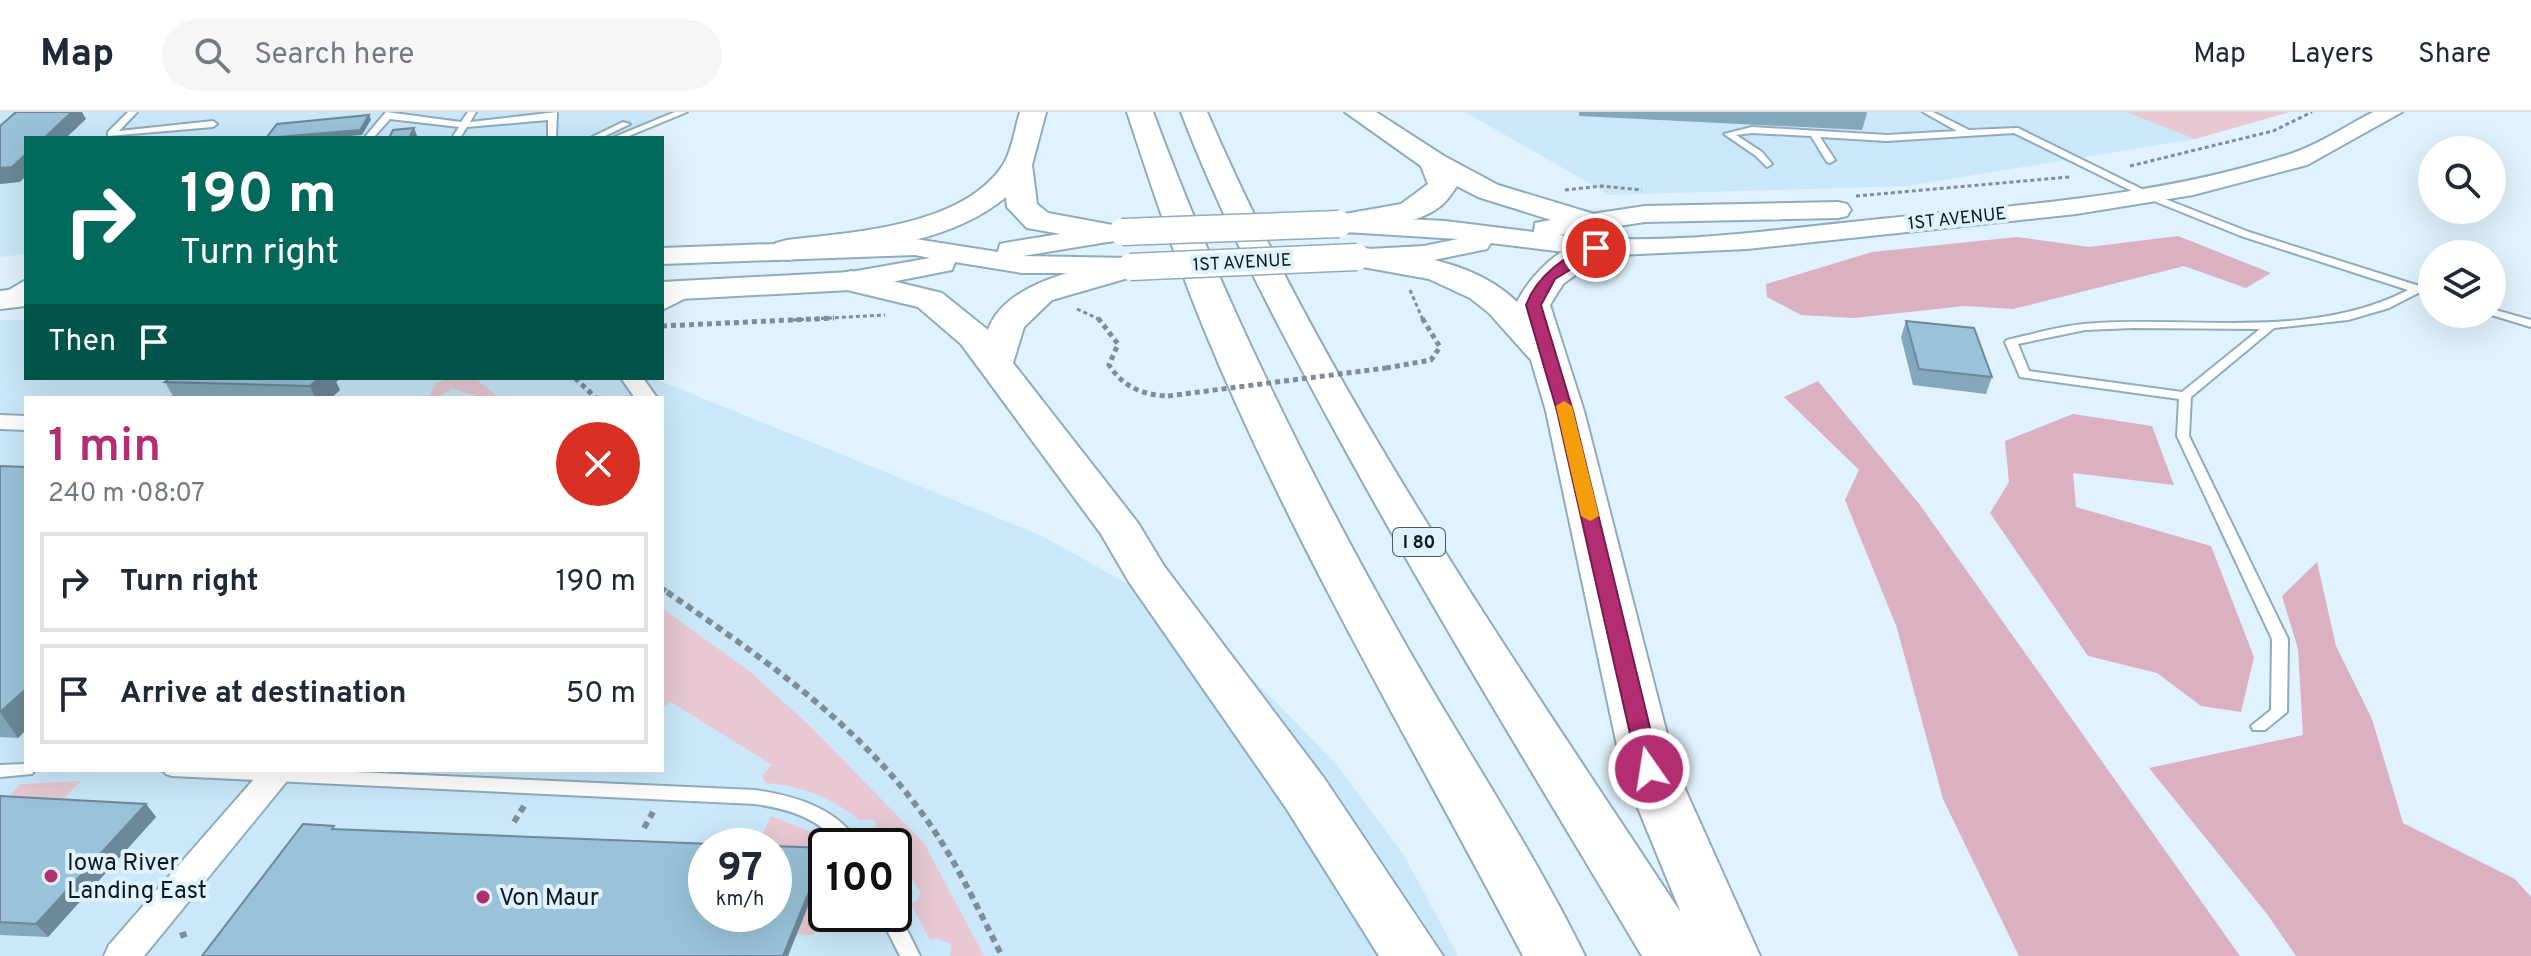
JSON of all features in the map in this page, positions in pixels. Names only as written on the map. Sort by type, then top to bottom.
[{"type":"highway","points":[[1033,112],[1018,165],[1022,207],[1038,221],[1114,233]]},
{"type":"highway","points":[[1140,112],[1175,212],[1295,478],[1384,655],[1480,817],[1554,956]]},
{"type":"highway","name":"I 80","points":[[1194,112],[1266,268],[1374,466],[1475,637],[1675,956]]},
{"type":"highway","points":[[1358,112],[1434,162],[1488,191],[1590,235],[1550,276],[1538,291],[1533,305],[1553,370],[1649,769],[1729,956]]},
{"type":"highway","points":[[1339,224],[1403,213],[1427,203],[1439,193],[1443,184],[1434,162]]},
{"type":"highway","points":[[787,250],[898,234],[957,215],[991,195],[1018,165]]},
{"type":"highway","points":[[1357,257],[1417,265],[1470,282],[1515,316],[1553,370]]},
{"type":"highway","points":[[995,363],[1007,324],[1040,293],[1130,267]]},
{"type":"highway","points":[[851,281],[930,300],[955,317],[995,363],[1122,532],[1145,572],[1305,793],[1412,956]]},
{"type":"main road","name":"1ST AVENUE","points":[[1590,235],[1645,214],[1835,210],[1947,203],[2111,178],[2244,154],[2310,129],[2342,112]]},
{"type":"main road","name":"1ST AVENUE","points":[[670,295],[851,281],[1114,233],[1389,224],[1508,236],[1590,235],[1747,241],[2147,195],[2193,187],[2298,160],[2391,112]]},
{"type":"main road","name":"1ST AVENUE","points":[[664,256],[915,247],[1061,268],[1130,267],[1424,254],[1508,236]]},
{"type":"street","points":[[0,422],[24,423]]},
{"type":"street","points":[[122,956],[278,772]]},
{"type":"lane","points":[[133,112],[111,134],[213,124]]},
{"type":"lane","points":[[457,136],[472,112]]},
{"type":"lane","points":[[599,136],[656,112]]},
{"type":"lane","points":[[621,136],[683,112]]},
{"type":"lane","points":[[1927,112],[1968,133]]},
{"type":"lane","points":[[370,136],[389,114],[464,125],[552,114],[552,136]]},
{"type":"lane","points":[[1767,164],[1759,154],[1728,134],[1752,130],[1887,138],[2015,130],[2147,195],[2245,234],[2417,289]]},
{"type":"lane","points":[[1814,134],[1830,160]]},
{"type":"lane","points":[[2271,325],[2185,396],[2024,374],[2011,342],[2095,326],[2271,325],[2378,309],[2417,289]]},
{"type":"lane","points":[[2506,316],[2531,324]]},
{"type":"lane","points":[[2185,396],[2183,436],[2280,639],[2279,712],[2259,726]]},
{"type":"lane","points":[[0,771],[24,770]]},
{"type":"lane","points":[[278,772],[773,799],[808,808],[834,828]]},
{"type":"lane","points":[[898,932],[910,956]]},
{"type":"path","points":[[1849,196],[2111,178],[2273,131],[2312,112]]},
{"type":"path","points":[[1554,193],[1576,187],[1601,186],[1650,191]]},
{"type":"path","points":[[1070,307],[1095,314],[1110,325],[1118,344],[1109,365],[1115,376],[1135,390],[1168,396],[1431,360],[1440,347],[1415,307],[1409,287]]},
{"type":"path","points":[[664,326],[886,315]]},
{"type":"path","points":[[577,380],[594,396]]},
{"type":"path","points":[[664,589],[769,664],[836,721],[906,793],[965,883],[1002,956]]},
{"type":"path","points":[[514,822],[526,802]]},
{"type":"path","points":[[644,828],[656,807]]},
{"type":"shaded area","points":[[0,112],[676,112],[610,136],[24,136],[24,254],[0,257]]},
{"type":"shaded area","points":[[1465,112],[2126,112],[2195,139],[1906,186],[1610,195]]},
{"type":"shaded area","points":[[2126,112],[2290,112],[2195,139]]},
{"type":"shaded area","points":[[2178,236],[2271,273],[2246,288],[2184,266],[2013,309],[1964,306],[1854,318],[1801,315],[1767,297],[1766,284],[1872,252],[2017,237],[2089,247]]},
{"type":"shaded area","points":[[0,320],[24,320],[24,380],[658,380],[1040,535],[1128,584],[1204,634],[1277,703],[1336,764],[1405,857],[1458,956],[0,956]]},
{"type":"shaded area","points":[[477,380],[497,396],[478,396],[452,389],[441,396],[430,396],[436,383]]},
{"type":"shaded area","points":[[1818,381],[1920,505],[2240,956],[2019,956],[1943,799],[1897,628],[1845,500],[1859,470],[1784,397]]},
{"type":"shaded area","points":[[2073,414],[2152,426],[2174,485],[2073,473],[2076,507],[2211,546],[2254,657],[2241,712],[2201,706],[2157,673],[2088,656],[1990,513],[2009,482],[2005,441]]},
{"type":"shaded area","points":[[2317,562],[2336,646],[2372,719],[2403,823],[2515,879],[2531,897],[2531,956],[2296,956],[2267,914],[2149,768],[2303,735],[2298,649],[2282,596]]},
{"type":"shaded area","points":[[664,609],[749,671],[809,725],[909,828],[877,828],[874,819],[859,820],[816,794],[766,783],[762,776],[772,765],[671,702],[664,707]]},
{"type":"shaded area","points":[[81,781],[58,804],[3,802],[21,784]]},
{"type":"shaded area","points":[[771,816],[808,831],[808,855],[792,856],[792,828],[765,828]]},
{"type":"shaded area","points":[[912,831],[924,843],[984,956],[950,956],[951,944],[936,938],[930,940],[912,906],[920,892],[912,878]]},
{"type":"shaded area","points":[[808,904],[808,932],[815,932],[814,935],[795,934]]},
{"type":"building","points":[[16,112],[72,112],[46,136],[24,136],[24,156],[12,167],[0,168],[0,126]]},
{"type":"building","points":[[369,115],[360,130],[268,136],[277,124]]},
{"type":"building","points":[[414,128],[410,136],[390,136],[393,130]]},
{"type":"building","points":[[1906,321],[1974,328],[1992,377],[1919,369]]},
{"type":"building","points":[[168,380],[317,380],[310,386],[165,382]]},
{"type":"building","points":[[0,466],[24,467],[24,691],[0,712]]},
{"type":"building","name":"Iowa River Landing East","points":[[0,796],[146,804],[36,924],[0,922]]},
{"type":"building","name":"Von Maur","points":[[303,824],[334,826],[332,829],[688,843],[688,932],[792,932],[792,847],[808,847],[808,894],[783,956],[202,956]]},
{"type":"slow traffic","points":[[1564,406],[1590,516]]},
{"type":"place","name":"Iowa River Landing East","points":[[51,876]]},
{"type":"place","name":"Von Maur","points":[[483,897]]},
{"type":"route","points":[[1596,248],[1550,276],[1538,291],[1533,305],[1565,411],[1649,769]]}]
